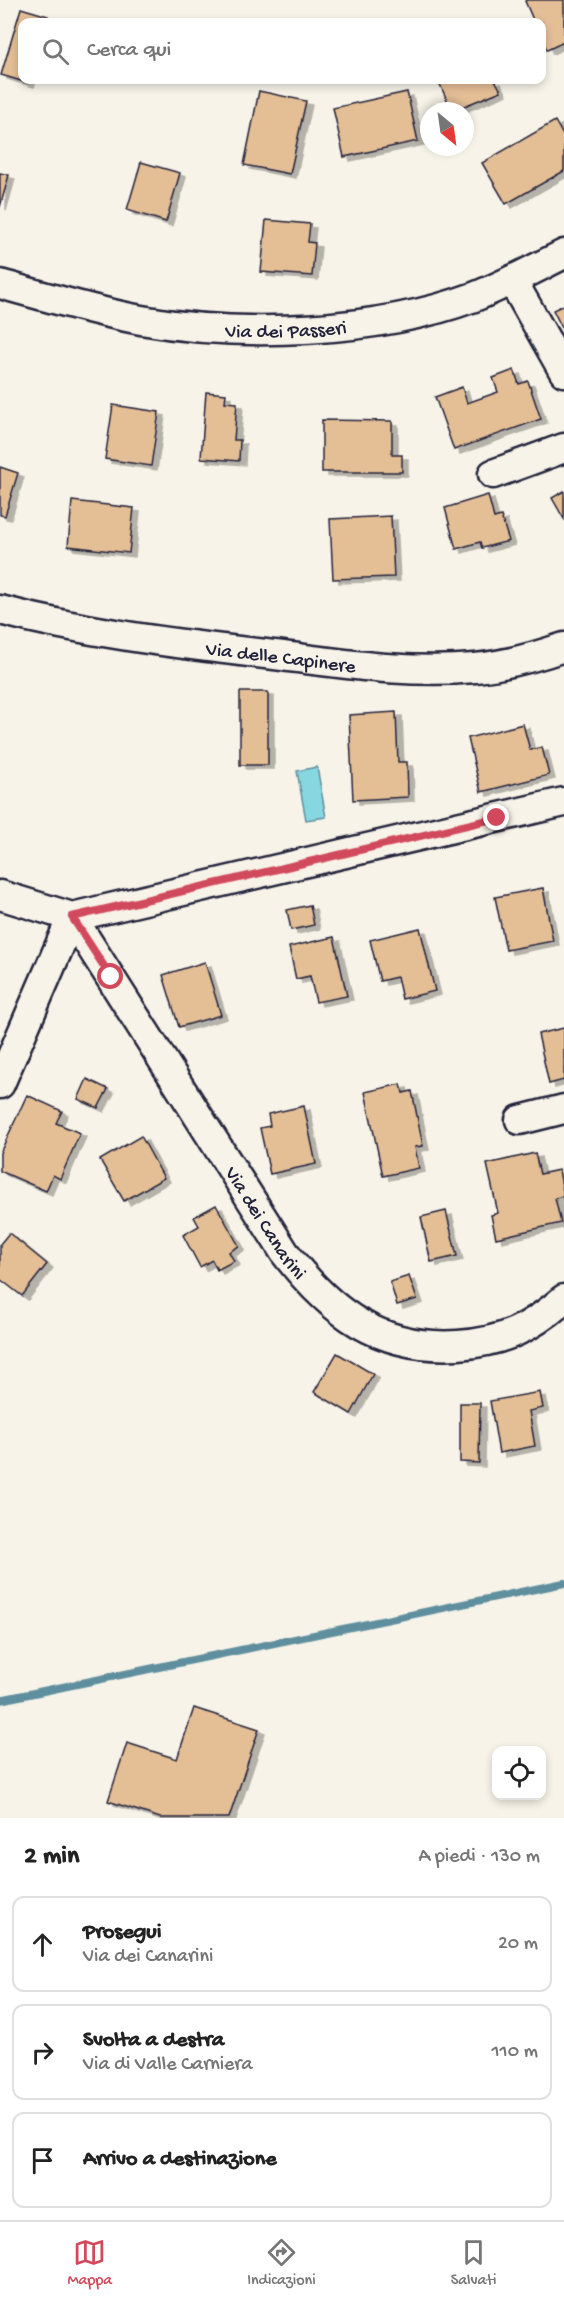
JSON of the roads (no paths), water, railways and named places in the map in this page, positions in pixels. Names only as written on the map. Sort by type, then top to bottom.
[{"type":"street","name":"Via dei Passeri","points":[[0,284],[94,310],[141,320],[193,327],[264,330],[325,327],[396,316],[462,301],[512,280],[564,254]]},
{"type":"street","points":[[512,280],[564,372]]},
{"type":"street","points":[[493,474],[564,448]]},
{"type":"street","name":"Via delle Capinere","points":[[0,610],[152,641],[385,668],[474,668],[524,659],[564,647]]},
{"type":"street","points":[[0,895],[72,917],[564,802]]},
{"type":"street","points":[[0,1084],[72,917]]},
{"type":"street","name":"Via dei Canarini","points":[[72,917],[285,1253],[310,1283],[334,1306],[386,1338],[418,1345],[451,1346],[487,1342],[514,1333],[531,1325],[564,1299]]},
{"type":"street","points":[[520,1120],[564,1109]]},
{"type":"water","points":[[317,767],[326,817],[306,820],[297,771]]},
{"type":"waterway","points":[[0,1700],[564,1583]]}]
